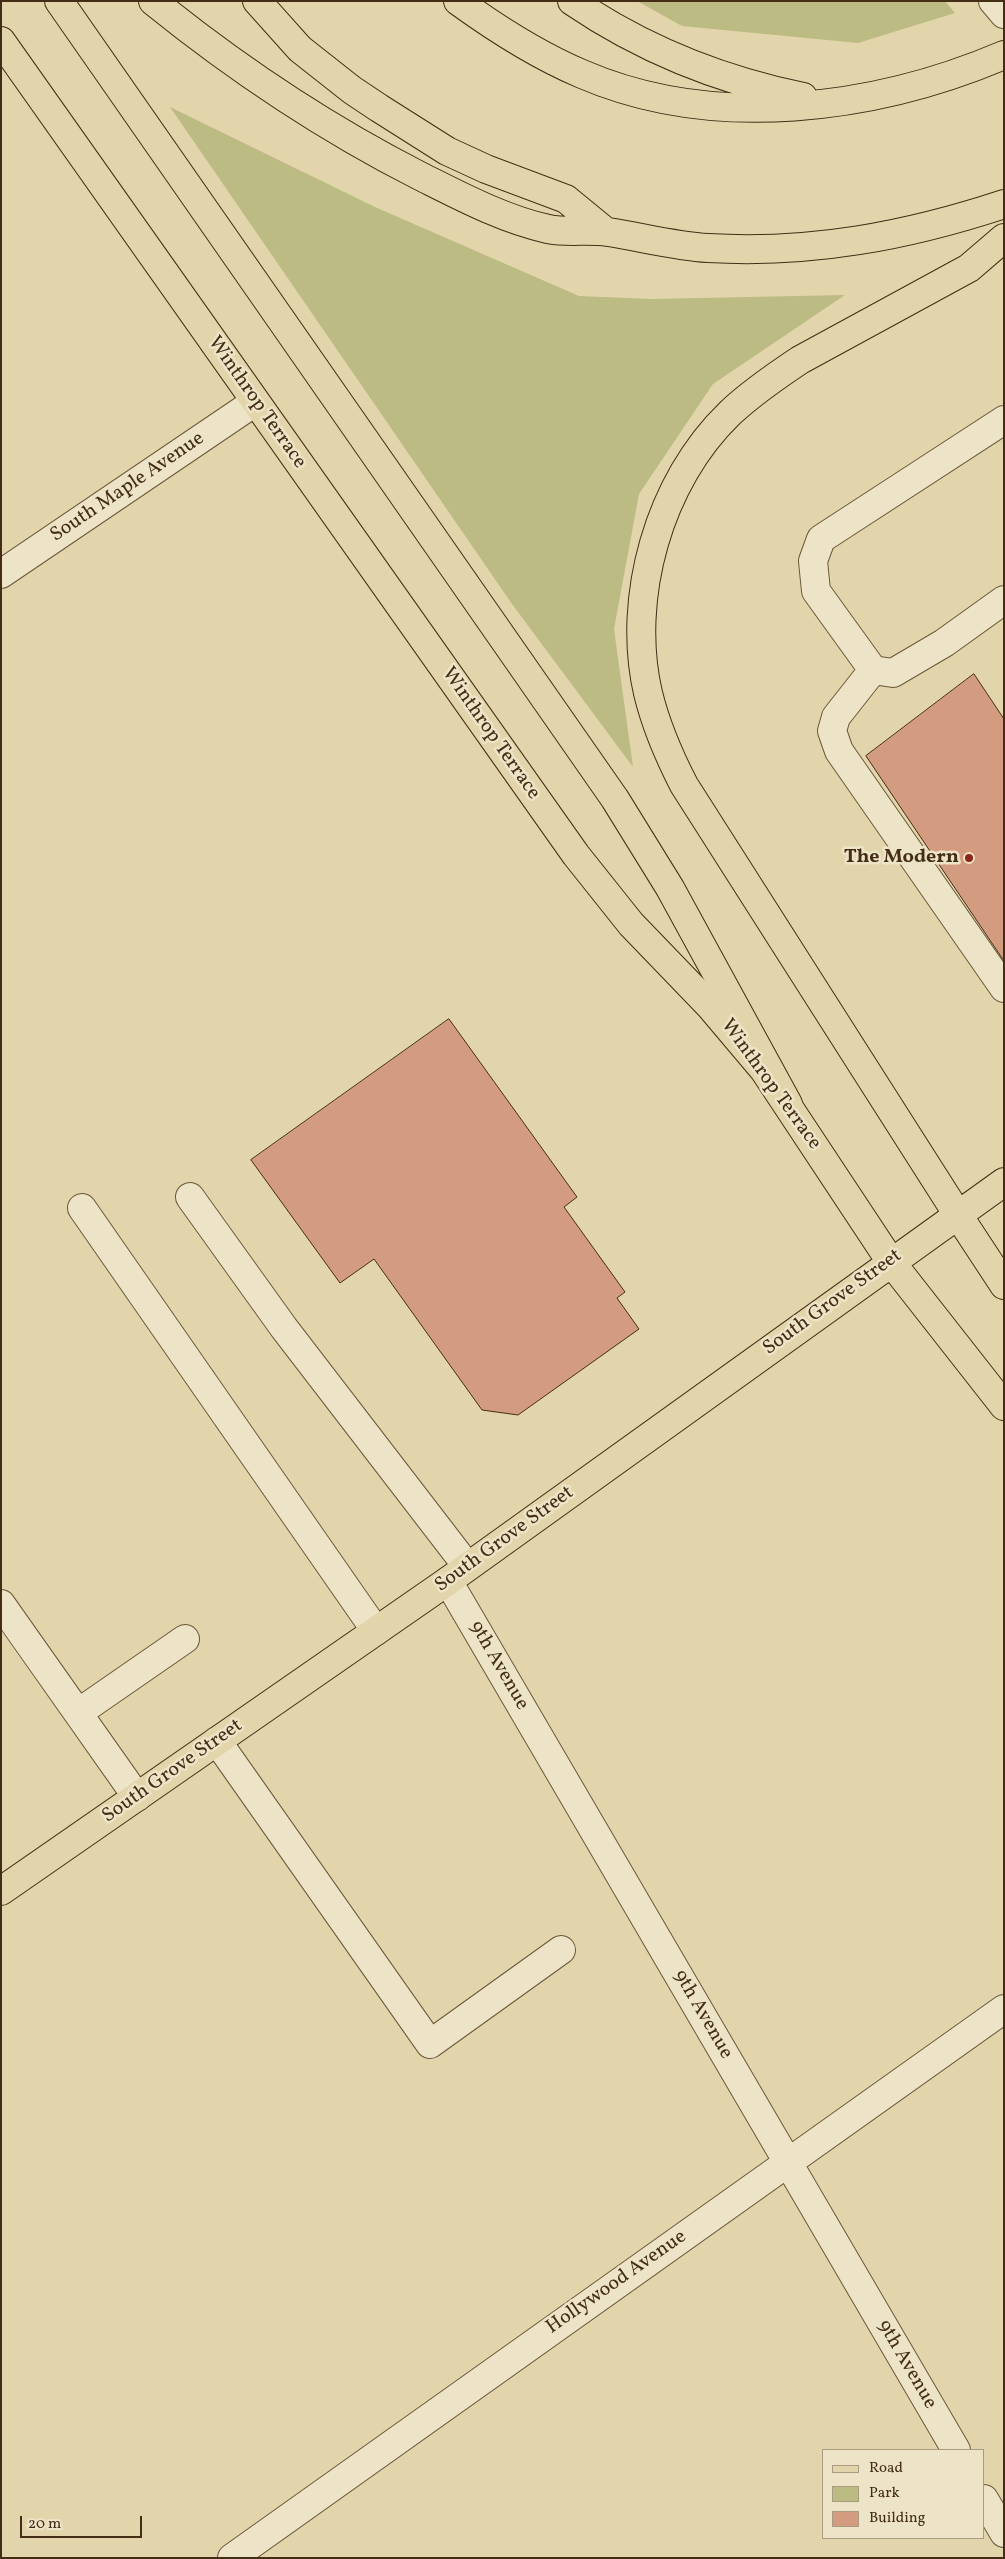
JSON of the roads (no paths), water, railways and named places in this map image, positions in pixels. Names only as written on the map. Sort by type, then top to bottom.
[{"type":"main road","points":[[59,1],[615,799],[670,888],[788,1104]]},
{"type":"main road","points":[[154,1],[206,44],[264,86],[323,123],[389,161],[510,217],[549,229],[605,231],[706,248],[781,250],[852,242],[945,223],[1004,204]]},
{"type":"main road","points":[[257,1],[300,49],[352,90],[379,108],[447,151],[486,169],[566,199],[605,231]]},
{"type":"main road","points":[[458,1],[515,41],[583,75],[620,88],[695,104],[734,107],[832,102],[912,87],[950,76],[1004,55]]},
{"type":"main road","points":[[572,1],[623,34],[691,64],[763,86],[832,102]]},
{"type":"main road","name":"Winthrop Terrace","points":[[1,40],[576,855],[632,924],[737,1037],[788,1104],[891,1262],[1004,1406]]},
{"type":"main road","points":[[1004,238],[969,268],[800,360],[777,375],[730,413],[710,436],[678,484],[654,545],[643,601],[642,631],[648,692],[657,725],[684,785],[1004,1285]]},
{"type":"main road","name":"South Grove Street","points":[[1,1892],[458,1573],[1004,1182]]},
{"type":"street","points":[[993,1],[1004,14]]},
{"type":"street","name":"South Maple Avenue","points":[[1,574],[255,402]]},
{"type":"street","points":[[1004,420],[821,539],[813,561],[816,591],[873,670],[893,673],[944,644],[1004,600]]},
{"type":"street","points":[[873,670],[836,717],[832,732],[839,751],[1004,988]]},
{"type":"street","name":"9th Avenue","points":[[190,1197],[458,1573],[788,2162],[955,2449]]},
{"type":"street","points":[[82,1208],[376,1631]]},
{"type":"street","points":[[1,1604],[137,1797]]},
{"type":"street","points":[[78,1713],[184,1639]]},
{"type":"street","points":[[217,1741],[430,2044],[561,1950]]},
{"type":"street","name":"Hollywood Avenue","points":[[232,2558],[1004,2008]]},
{"type":"street","points":[[985,2501],[1004,2533]]},
{"type":"place","name":"The Modern","points":[[969,858]]}]
